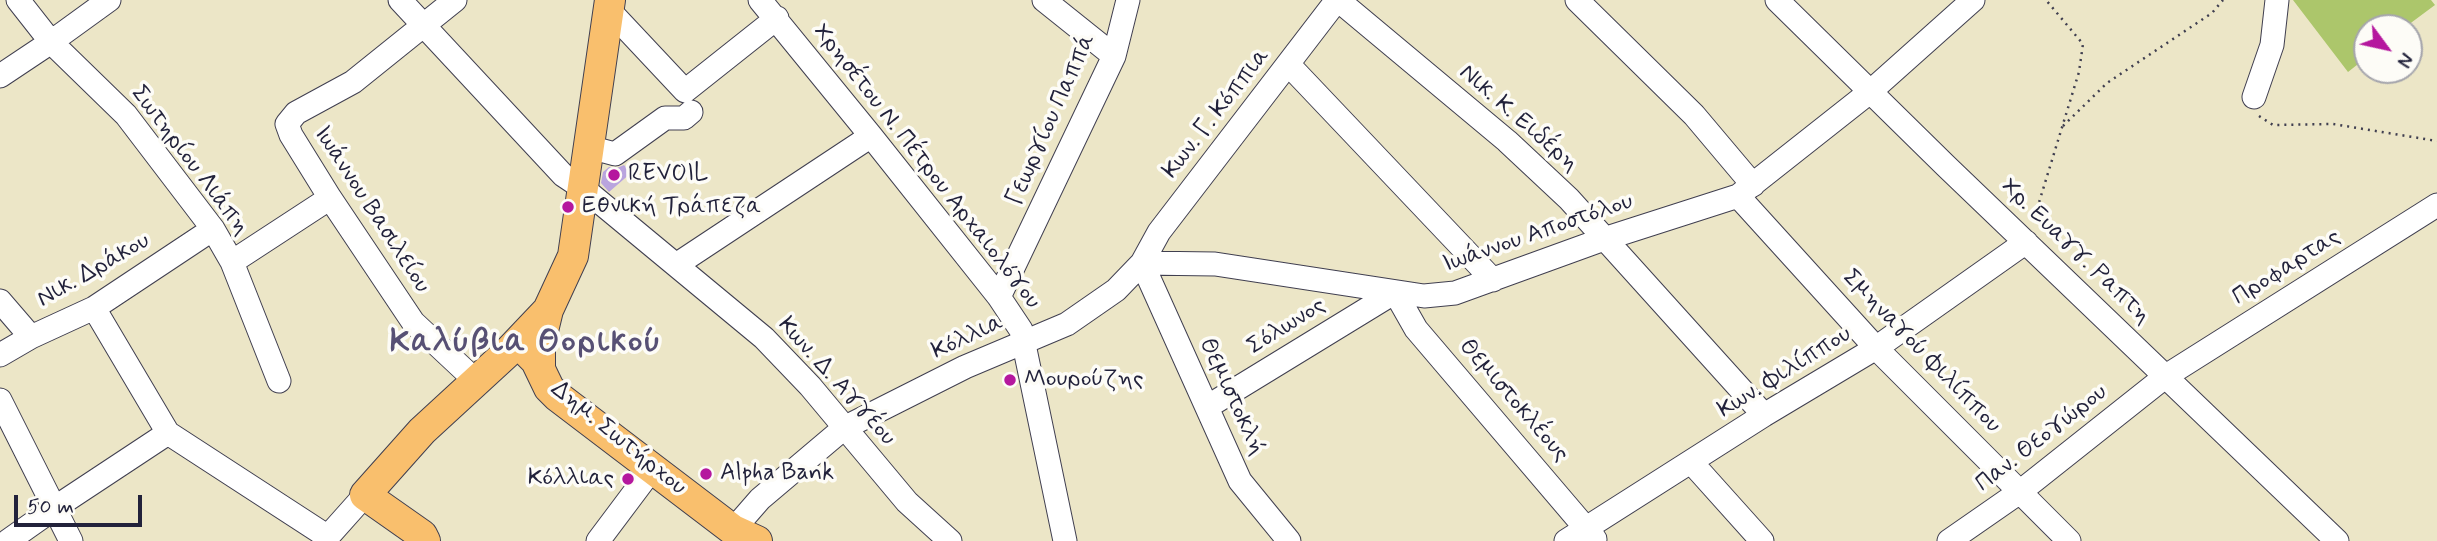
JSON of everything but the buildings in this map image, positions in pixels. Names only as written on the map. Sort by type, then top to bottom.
[{"type":"main road","points":[[540,369],[540,344],[548,310],[573,256],[609,4]]},
{"type":"main road","points":[[425,541],[422,535],[365,495],[422,431],[509,351],[548,310]]},
{"type":"main road","name":"Δημ. Σωτήρχου","points":[[509,351],[521,351],[530,355],[557,396],[738,537]]},
{"type":"street","name":"Σωτηρίου Λιάπη","points":[[18,0],[51,42],[126,115],[213,229],[232,262],[279,381]]},
{"type":"street","points":[[0,76],[109,0]]},
{"type":"street","name":"Κων. Δ. Αγγέου","points":[[401,0],[563,175],[764,338],[810,386],[907,502],[950,541]]},
{"type":"street","points":[[425,25],[455,0]]},
{"type":"street","name":"Χρησέτου Ν. Πέτρου Αρχαιολόγου","points":[[760,0],[872,136],[999,297],[1021,330],[1065,541]]},
{"type":"street","points":[[1044,0],[1114,56]]},
{"type":"street","name":"Γεωργίου Παππά","points":[[999,297],[1114,56],[1128,0]]},
{"type":"street","name":"Κων. Γ. Κόππια","points":[[1142,263],[1159,232],[1337,0]]},
{"type":"street","name":"Νικ. Κ. Ειδέρη","points":[[1337,0],[1507,141],[1569,199],[1764,415]]},
{"type":"street","name":"Σμηναγού Φιλίππου","points":[[1577,0],[1695,115],[1745,191],[1876,348],[2069,541]]},
{"type":"street","name":"Χρ. Ευαγγ. Ραπτη","points":[[1777,0],[2337,541]]},
{"type":"street","name":"Ιωάννου Αποστόλου","points":[[1142,263],[1215,264],[1424,296],[1455,293],[1745,191],[1871,91],[1973,0]]},
{"type":"street","points":[[2254,97],[2272,45],[2277,0]]},
{"type":"street","points":[[609,4],[685,91],[777,18]]},
{"type":"street","name":"Ιωάννου Βασιλείου","points":[[425,25],[353,82],[296,113],[287,124],[290,135],[413,323],[476,381]]},
{"type":"street","points":[[1288,64],[1493,280]]},
{"type":"street","points":[[589,147],[615,154],[665,118],[684,117],[691,112]]},
{"type":"street","points":[[676,265],[872,136]]},
{"type":"street","name":"Σωτηρίου Λιάπη","points":[[232,262],[330,198]]},
{"type":"street","name":"Προφαρτας","points":[[2166,376],[2437,205]]},
{"type":"street","name":"Νικ. Δράκου","points":[[0,355],[31,337],[94,308],[213,229]]},
{"type":"street","name":"Κων. Φιλίππου","points":[[1566,541],[1592,535],[1764,415],[1876,348],[2026,242]]},
{"type":"street","name":"Κόλλια","points":[[738,537],[760,499],[844,428],[965,368],[1067,324],[1116,290],[1142,263]]},
{"type":"street","name":"Θεμιστοκλή","points":[[1142,263],[1240,481],[1289,541]]},
{"type":"street","name":"Σόλωνος","points":[[1206,407],[1395,292]]},
{"type":"street","name":"Θεμιστοκλέους","points":[[1395,292],[1416,329],[1592,535]]},
{"type":"street","points":[[0,301],[31,337]]},
{"type":"street","points":[[94,308],[168,433],[326,539],[365,495]]},
{"type":"street","name":"Παν. Θεογώρου","points":[[1949,541],[2021,491],[2166,376]]},
{"type":"street","points":[[0,400],[71,541]]},
{"type":"street","points":[[8,541],[168,433]]},
{"type":"street","points":[[1692,463],[1762,541]]},
{"type":"street","points":[[597,541],[652,469]]},
{"type":"path","points":[[2026,242],[2079,72],[2083,44],[2046,0]]},
{"type":"path","points":[[2061,128],[2107,83],[2213,13],[2222,0]]},
{"type":"path","points":[[2254,97],[2256,115],[2273,125],[2333,124],[2437,141]]},
{"type":"green space","points":[[2293,0],[2431,0],[2435,5],[2423,14],[2353,14],[2353,68],[2348,72]]},
{"type":"place","name":"REVOIL","points":[[614,175]]},
{"type":"place","name":"Εθνική Τράπεζα","points":[[568,207]]},
{"type":"place","name":"Μουρούζης","points":[[1010,380]]},
{"type":"place","name":"Alpha Bank","points":[[706,474]]},
{"type":"place","name":"Κόλλιας","points":[[628,479]]},
{"type":"district","name":"Καλύβια Θορικού","points":[[526,344]]}]
